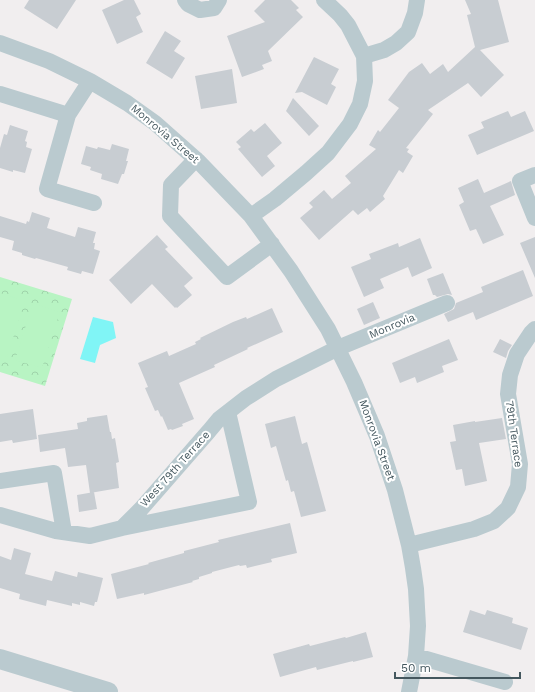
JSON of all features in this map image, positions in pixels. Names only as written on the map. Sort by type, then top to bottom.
[{"type":"street","points":[[185,0],[188,4],[200,10],[214,8],[219,0]]},
{"type":"street","points":[[251,216],[275,199],[328,153],[350,124],[360,104],[365,81],[364,56],[348,26],[340,15],[324,0]]},
{"type":"street","points":[[364,56],[384,50],[396,43],[408,32],[416,13],[417,0]]},
{"type":"street","name":"Monrovia Street","points":[[0,43],[48,61],[90,80],[127,103],[155,123],[196,159],[251,216],[291,271],[324,323],[354,382],[377,436],[395,490],[409,545],[416,589],[418,626],[416,656],[409,692]]},
{"type":"street","points":[[90,80],[68,115],[47,189],[94,203]]},
{"type":"street","points":[[0,94],[68,115]]},
{"type":"street","points":[[196,159],[171,184],[170,216],[227,277],[272,244]]},
{"type":"street","points":[[535,175],[520,181],[535,218]]},
{"type":"street","name":"Monrovia","points":[[338,348],[447,303]]},
{"type":"street","name":"79th Terrace","points":[[409,545],[474,529],[494,521],[508,508],[518,487],[520,464],[508,394],[510,375],[517,354],[535,329]]},
{"type":"street","name":"West 79th Terrace","points":[[122,528],[228,412],[246,398],[276,379],[338,348]]},
{"type":"street","points":[[0,515],[56,531],[90,536],[249,502],[228,412]]},
{"type":"street","points":[[0,480],[54,473],[64,532]]},
{"type":"street","points":[[416,656],[505,682]]},
{"type":"street","points":[[0,659],[108,692]]},
{"type":"green space","points":[[0,277],[72,299],[45,386],[0,372]]},
{"type":"green space","points":[[0,293],[25,301],[7,357],[0,355]]},
{"type":"green space","points":[[33,303],[60,312],[42,368],[15,360]]},
{"type":"water","points":[[93,317],[113,322],[116,338],[100,345],[95,363],[80,359]]},
{"type":"building","points":[[29,0],[76,0],[57,29],[24,8]]},
{"type":"building","points":[[124,0],[134,0],[141,14],[136,17],[143,32],[117,44],[102,10]]},
{"type":"building","points":[[265,0],[291,0],[299,8],[296,10],[303,17],[268,51],[272,61],[262,65],[264,69],[242,77],[227,36],[265,22],[254,11]]},
{"type":"building","points":[[465,0],[498,0],[509,42],[480,50],[504,75],[481,97],[468,83],[428,110],[433,114],[406,148],[409,149],[407,152],[413,156],[403,173],[399,170],[383,196],[385,199],[370,212],[367,208],[358,215],[353,210],[319,240],[300,218],[313,207],[309,203],[324,190],[332,199],[351,183],[345,176],[376,149],[369,145],[378,130],[380,132],[399,108],[388,100],[409,72],[422,63],[430,74],[443,64],[448,72],[475,47],[467,15],[471,14]]},
{"type":"building","points":[[165,31],[181,41],[174,51],[185,58],[172,79],[146,63]]},
{"type":"building","points":[[314,57],[339,69],[331,84],[336,87],[327,105],[302,92],[295,93]]},
{"type":"building","points":[[232,69],[237,103],[201,109],[195,76]]},
{"type":"building","points":[[293,98],[319,126],[309,136],[286,111]]},
{"type":"building","points":[[508,111],[511,117],[525,111],[534,131],[477,155],[468,135],[484,128],[481,122]]},
{"type":"building","points":[[265,123],[282,143],[267,156],[275,166],[262,177],[238,149],[241,147],[236,142],[251,129],[254,132]]},
{"type":"building","points":[[10,125],[28,131],[25,141],[27,142],[26,147],[32,149],[25,173],[13,170],[13,172],[0,168],[0,148],[4,134],[7,135]]},
{"type":"building","points":[[112,144],[129,149],[126,161],[128,161],[124,174],[122,174],[118,184],[101,179],[102,174],[90,170],[91,167],[81,164],[86,146],[110,150]]},
{"type":"building","points":[[478,179],[484,193],[511,181],[515,195],[490,206],[504,235],[483,244],[476,229],[470,231],[459,205],[464,202],[458,188]]},
{"type":"building","points":[[32,212],[50,218],[47,228],[75,237],[78,227],[96,232],[93,243],[95,243],[94,249],[100,251],[93,274],[82,271],[81,274],[67,270],[68,267],[36,258],[35,259],[12,250],[14,241],[0,237],[0,216],[26,224],[27,221],[29,222]]},
{"type":"building","points":[[157,235],[168,247],[165,249],[193,278],[184,286],[192,295],[177,308],[175,308],[152,284],[131,304],[109,280]]},
{"type":"building","points":[[535,237],[535,278],[520,243]]},
{"type":"building","points":[[420,238],[432,268],[412,277],[408,267],[380,279],[384,288],[364,297],[351,267],[371,259],[369,254],[398,243],[399,247]]},
{"type":"building","points":[[523,270],[533,296],[476,320],[473,312],[448,322],[444,314],[454,309],[456,303],[483,292],[481,287]]},
{"type":"building","points":[[443,273],[452,295],[448,294],[437,297],[433,295],[427,279]]},
{"type":"building","points":[[373,302],[380,318],[364,325],[357,309]]},
{"type":"building","points":[[272,308],[283,332],[247,348],[248,349],[214,365],[215,367],[179,383],[194,419],[182,424],[183,426],[168,430],[158,410],[155,411],[145,388],[148,387],[138,363],[167,351],[169,356],[196,344],[195,342],[201,339],[200,338],[233,322],[246,317],[247,319]]},
{"type":"building","points":[[449,339],[458,360],[442,366],[444,372],[417,383],[415,377],[400,383],[392,363]]},
{"type":"building","points":[[500,339],[512,345],[506,358],[493,352]]},
{"type":"building","points":[[33,409],[37,439],[13,443],[12,440],[0,442],[0,414]]},
{"type":"building","points":[[107,415],[112,439],[115,438],[119,462],[116,463],[119,488],[90,493],[86,465],[68,467],[65,448],[40,452],[38,435],[78,429],[77,423],[87,421],[87,418]]},
{"type":"building","points":[[295,416],[302,444],[307,442],[326,511],[301,517],[294,491],[291,492],[288,480],[286,481],[276,446],[271,448],[265,424]]},
{"type":"building","points":[[502,418],[506,439],[479,443],[487,481],[465,486],[462,469],[456,470],[450,442],[456,441],[453,425]]},
{"type":"building","points":[[94,492],[97,509],[79,512],[77,495]]},
{"type":"building","points":[[290,523],[297,553],[271,559],[272,562],[247,568],[246,565],[239,565],[212,572],[199,577],[199,579],[192,581],[193,582],[144,595],[144,593],[117,599],[111,574],[184,553],[184,551],[219,542],[218,540]]},
{"type":"building","points":[[14,548],[31,553],[25,574],[52,581],[55,571],[77,577],[78,572],[103,578],[97,602],[95,602],[94,606],[80,602],[80,605],[72,603],[72,606],[47,600],[46,606],[19,599],[20,594],[0,588],[0,556],[11,560]]},
{"type":"building","points":[[470,610],[485,615],[487,610],[513,618],[512,623],[528,628],[521,650],[463,632]]},
{"type":"building","points":[[366,632],[373,657],[317,670],[316,667],[280,677],[273,654],[309,644],[310,646]]}]
